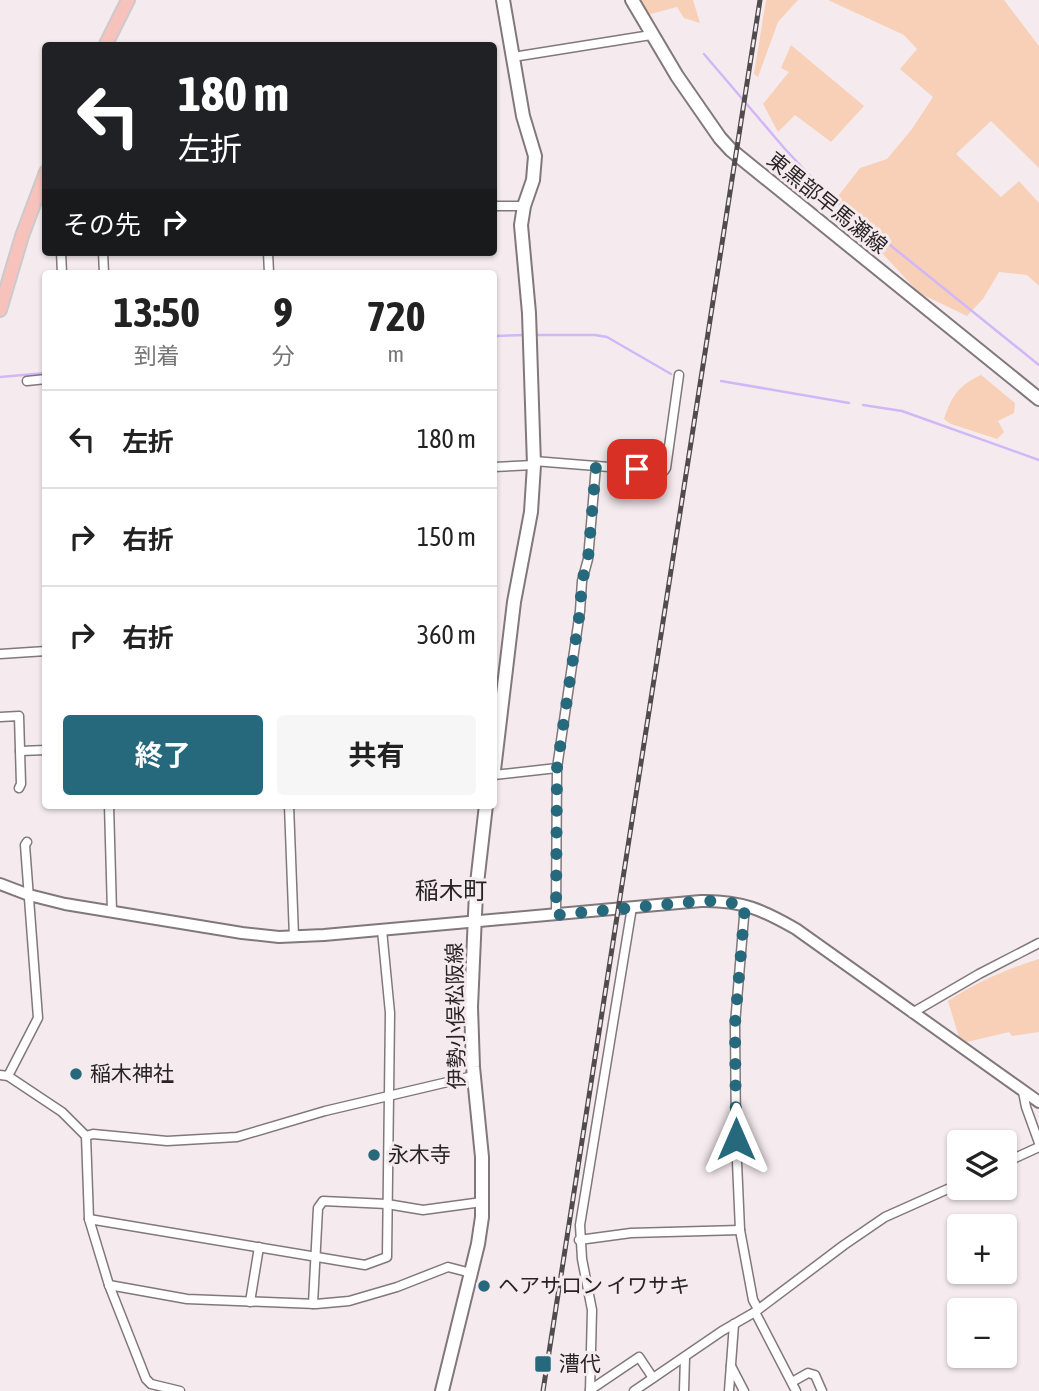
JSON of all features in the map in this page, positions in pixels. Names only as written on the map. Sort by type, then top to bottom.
[{"type":"main road","points":[[107,42],[128,0]]},
{"type":"main road","points":[[497,746],[514,602],[531,512],[534,463],[529,313],[521,237],[524,206],[533,180],[534,156],[523,116],[503,0]]},
{"type":"main road","name":"東黒部早馬瀬線","points":[[632,0],[651,35],[706,118],[732,150],[1039,398]]},
{"type":"main road","points":[[0,310],[22,236],[42,183]]},
{"type":"main road","name":"伊勢小俣松阪線","points":[[442,1391],[480,1233],[481,1144],[473,1076],[471,1007],[477,881],[486,809]]},
{"type":"street","points":[[513,57],[651,35]]},
{"type":"street","points":[[497,206],[524,206]]},
{"type":"street","points":[[497,467],[534,463],[659,471],[666,468],[678,375]]},
{"type":"street","points":[[27,381],[42,379]]},
{"type":"street","points":[[556,915],[557,768],[582,581],[588,559],[596,466]]},
{"type":"street","points":[[0,654],[42,651]]},
{"type":"street","points":[[0,717],[19,716],[19,788]]},
{"type":"street","points":[[20,751],[42,750]]},
{"type":"street","points":[[497,772],[557,768]]},
{"type":"street","points":[[108,809],[112,912]]},
{"type":"street","points":[[289,809],[294,937]]},
{"type":"street","points":[[27,842],[25,845],[38,1017],[4,1076],[62,1112],[86,1136],[89,1219],[109,1285],[146,1379],[151,1384],[180,1391]]},
{"type":"street","points":[[0,884],[29,895],[112,912],[242,933],[294,937],[632,907],[720,901],[745,905],[766,912],[796,929],[1039,1102]]},
{"type":"street","points":[[745,905],[735,1024],[740,1230],[753,1300],[796,1391]]},
{"type":"street","points":[[590,1391],[592,1310],[579,1240],[632,907]]},
{"type":"street","points":[[89,1219],[365,1265],[387,1257],[390,1013],[382,930]]},
{"type":"street","points":[[912,1013],[1039,943]]},
{"type":"street","points":[[86,1136],[93,1133],[167,1141],[237,1137],[325,1111],[473,1076]]},
{"type":"street","points":[[1017,1156],[1039,1145],[1023,1092]]},
{"type":"street","points":[[635,1391],[757,1311],[885,1217],[947,1189]]},
{"type":"street","points":[[313,1304],[320,1203],[323,1201],[387,1204],[423,1210],[482,1202]]},
{"type":"street","points":[[579,1240],[631,1233],[740,1230]]},
{"type":"street","points":[[250,1302],[259,1247]]},
{"type":"street","points":[[109,1285],[187,1299],[313,1304],[349,1301],[397,1287],[448,1267],[471,1273]]},
{"type":"street","points":[[729,1391],[734,1324]]},
{"type":"street","points":[[590,1391],[639,1357],[653,1378]]},
{"type":"street","points":[[684,1391],[685,1357]]},
{"type":"street","points":[[731,1366],[744,1391]]},
{"type":"street","points":[[792,1382],[808,1373],[815,1375],[822,1391]]},
{"type":"shaded area","points":[[638,0],[693,0],[700,23],[684,18],[677,7],[647,15]]},
{"type":"shaded area","points":[[766,0],[798,0],[778,22],[758,77],[754,74]]},
{"type":"shaded area","points":[[828,0],[1004,0],[1039,46],[1039,168],[991,121],[956,154],[1001,197],[1019,181],[1039,203],[1039,286],[1027,275],[999,272],[983,299],[967,316],[919,293],[871,241],[838,214],[839,195],[860,168],[887,159],[912,129],[933,97],[900,69],[917,49],[904,35]]},
{"type":"shaded area","points":[[791,45],[864,106],[831,142],[795,115],[778,132],[763,104],[789,72],[781,68]]},
{"type":"shaded area","points":[[981,375],[1015,403],[1014,413],[998,421],[1004,432],[997,439],[951,424],[944,419],[957,392]]},
{"type":"shaded area","points":[[1039,959],[1039,1032],[1012,1036],[1009,1032],[967,1042],[959,1037],[948,1001],[992,977]]},
{"type":"waterway","points":[[704,54],[828,195],[1039,365]]},
{"type":"waterway","points":[[497,336],[525,335]]},
{"type":"waterway","points":[[534,335],[607,337],[671,374]]},
{"type":"waterway","points":[[0,377],[42,373]]},
{"type":"waterway","points":[[721,381],[849,403]]},
{"type":"waterway","points":[[863,405],[902,411],[1039,460]]},
{"type":"railway","points":[[543,1391],[760,0]]},
{"type":"place","name":"稲木神社","points":[[76,1074]]},
{"type":"place","name":"永木寺","points":[[374,1155]]},
{"type":"place","name":"ヘアサロン イワサキ","points":[[484,1286]]},
{"type":"place","name":"漕代","points":[[543,1364]]},
{"type":"district","name":"稲木町","points":[[451,891]]},
{"type":"route","points":[[637,469],[596,466],[588,559],[582,581],[557,768],[556,915],[701,901],[745,905],[735,1024],[736,1139]]}]
